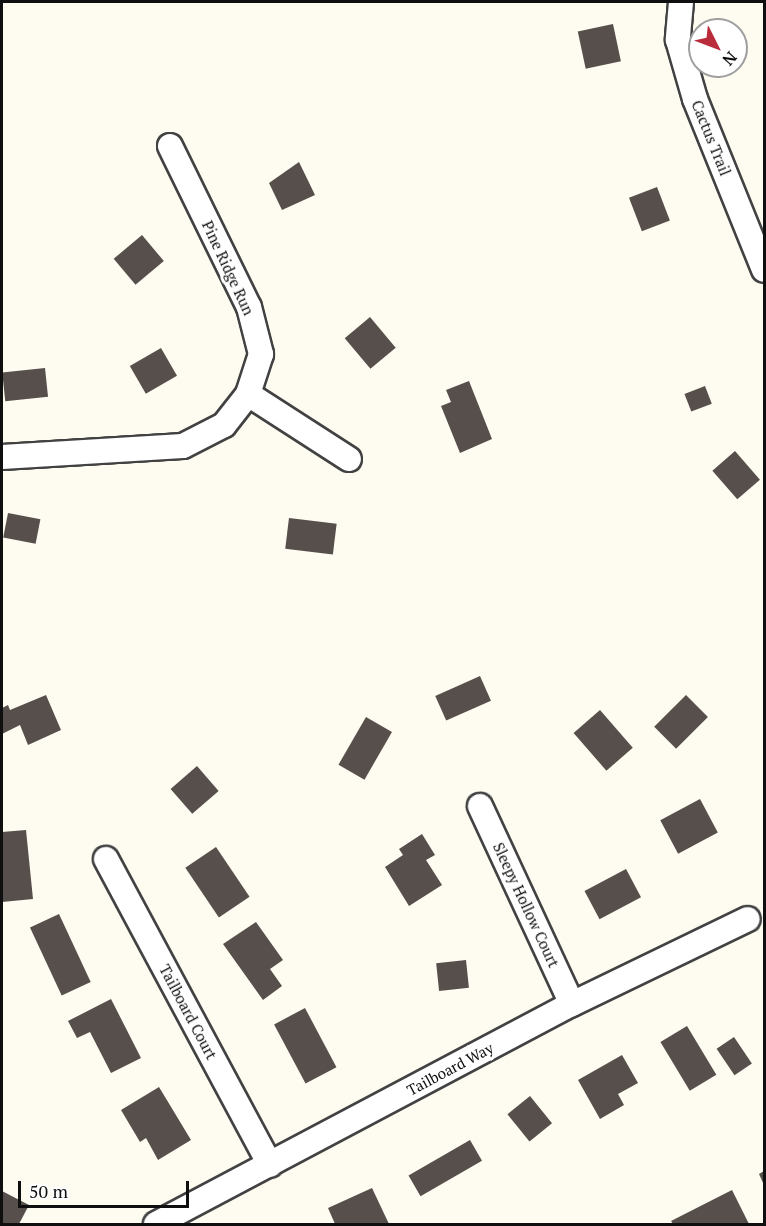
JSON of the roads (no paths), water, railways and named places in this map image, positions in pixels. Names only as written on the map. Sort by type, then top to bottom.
[{"type":"street","name":"Cactus Trail","points":[[681,2],[678,40],[695,99],[765,270]]},
{"type":"street","name":"Pine Ridge Run","points":[[2,457],[183,446],[224,425],[248,394],[261,354],[249,307],[170,146]]},
{"type":"street","points":[[248,394],[349,459]]},
{"type":"street","name":"Sleepy Hollow Court","points":[[480,806],[572,1004]]},
{"type":"street","name":"Tailboard Court","points":[[106,860],[270,1165]]},
{"type":"street","name":"Tailboard Way","points":[[156,1224],[572,1004],[748,919]]}]
